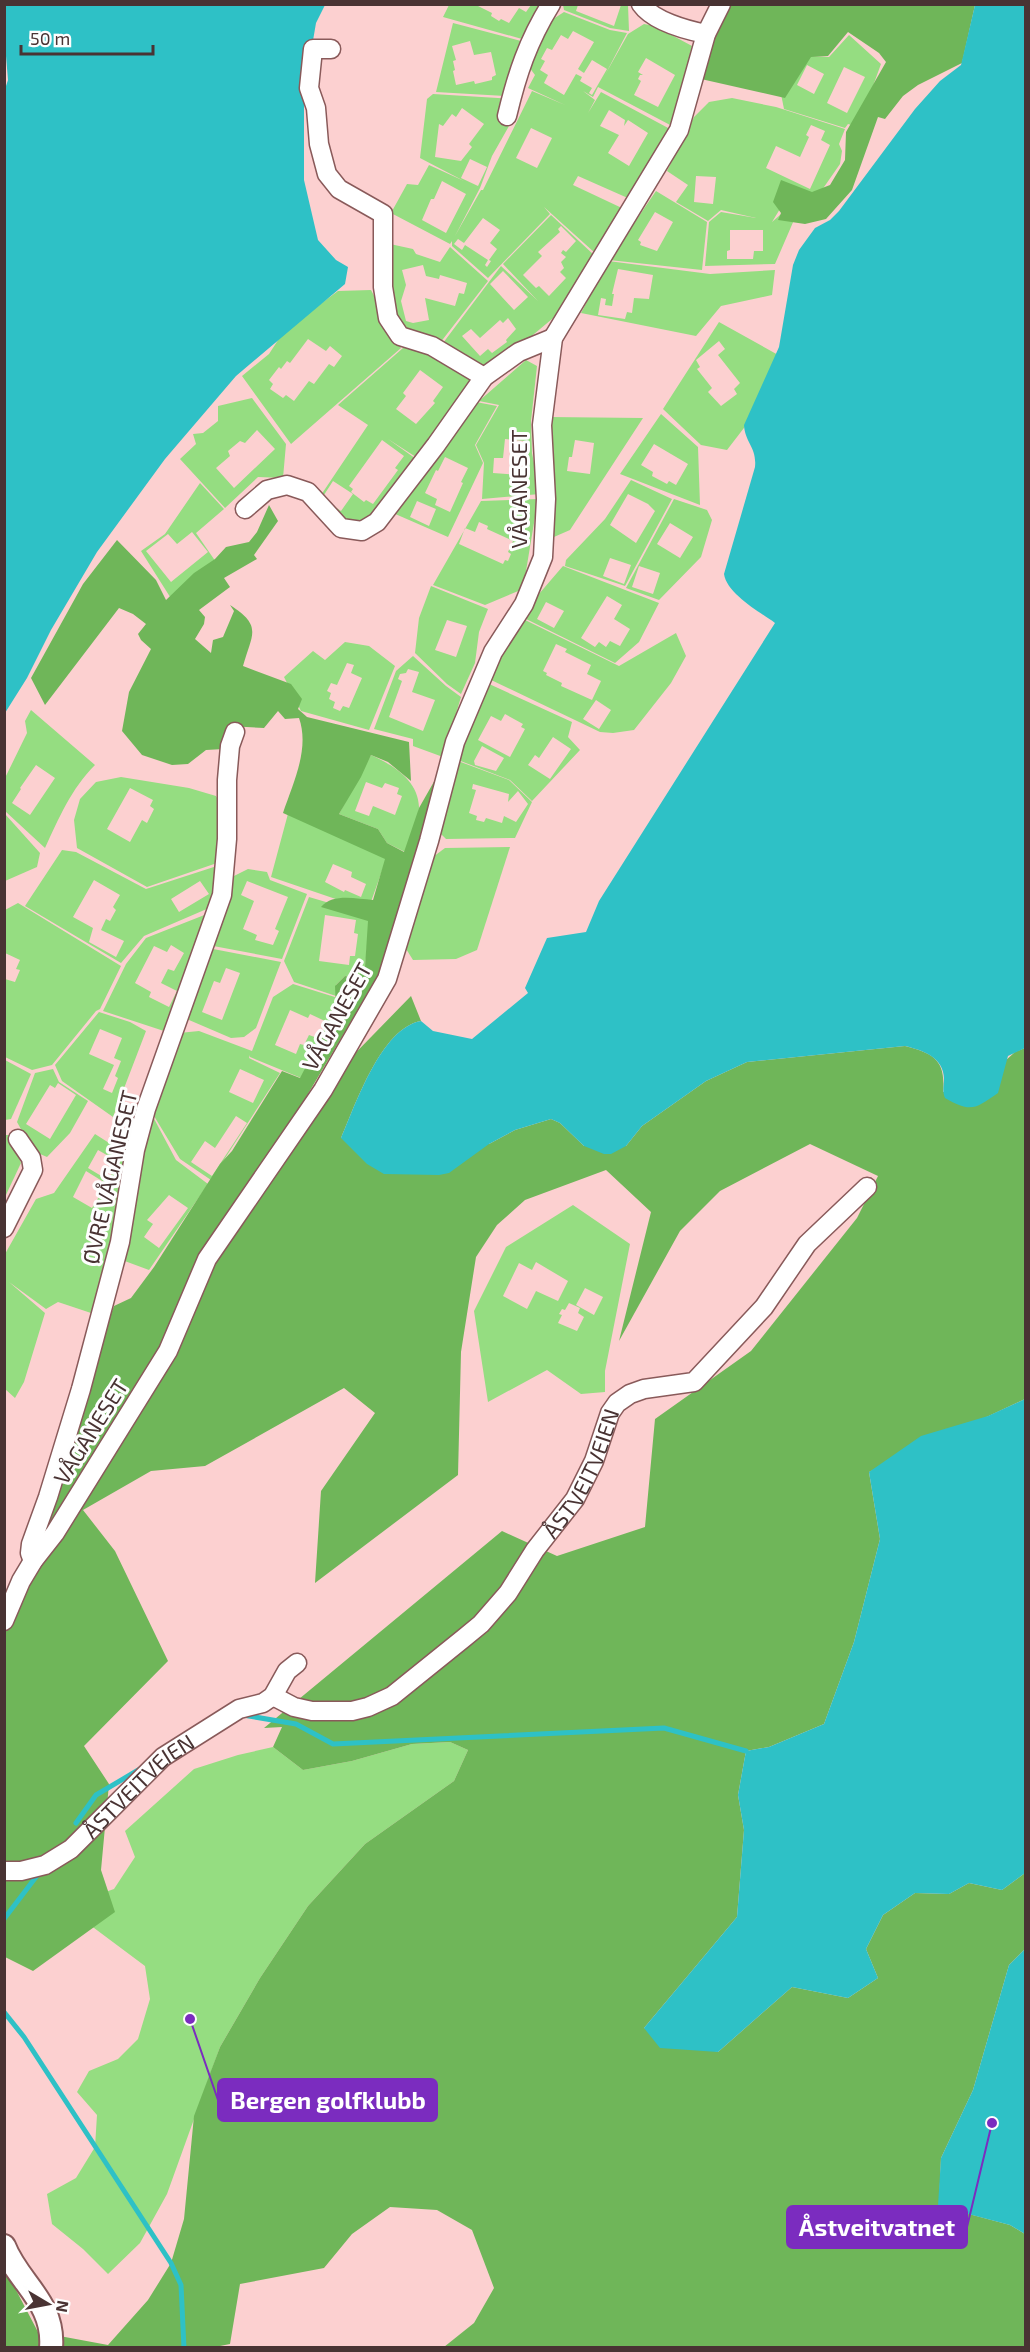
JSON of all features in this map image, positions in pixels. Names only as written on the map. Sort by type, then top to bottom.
[{"type":"street","points":[[507,116],[524,53],[536,27],[551,4]]},
{"type":"street","points":[[640,4],[649,13],[683,30],[706,34]]},
{"type":"street","name":"VÅGANESET","points":[[4,1621],[21,1581],[33,1561],[56,1533],[168,1351],[207,1259],[323,1090],[387,979],[429,841],[455,742],[493,652],[524,604],[543,557],[546,498],[542,425],[553,338],[679,130],[706,34],[721,4]]},
{"type":"street","points":[[332,49],[313,49],[309,88],[316,108],[319,144],[327,174],[339,189],[383,214],[383,287],[388,318],[400,336],[432,346],[484,377]]},
{"type":"street","points":[[245,508],[267,490],[287,485],[308,492],[341,528],[362,531],[377,522],[484,377],[519,352],[553,338]]},
{"type":"street","name":"ØVRE VÅGANESET","points":[[33,1561],[30,1553],[31,1544],[81,1389],[120,1242],[135,1150],[146,1108],[222,894],[227,839],[227,780],[230,746],[235,732]]},
{"type":"street","points":[[4,1228],[33,1170],[31,1158],[18,1139]]},
{"type":"street","name":"ÅSTVEITVEIEN","points":[[4,1871],[21,1871],[45,1865],[71,1849],[163,1757],[239,1709],[264,1703],[273,1696],[294,1707],[352,1711],[368,1707],[392,1696],[464,1638],[508,1593],[536,1550],[575,1499],[594,1461],[610,1413],[617,1403],[630,1394],[644,1389],[694,1382],[764,1306],[807,1244],[867,1187]]},
{"type":"street","points":[[273,1696],[287,1671],[297,1663]]},
{"type":"street","points":[[4,2246],[10,2260],[42,2304],[49,2319],[51,2348]]},
{"type":"green space","points":[[449,5],[476,5],[492,13],[491,16],[499,21],[501,19],[509,23],[519,8],[526,12],[531,5],[541,5],[522,39],[443,17]]},
{"type":"green space","points":[[563,5],[578,5],[576,11],[614,26],[621,5],[628,5],[629,31],[610,28],[564,10]]},
{"type":"green space","points":[[731,5],[975,5],[962,63],[918,85],[903,96],[885,119],[878,117],[852,190],[826,219],[805,224],[778,220],[781,213],[773,202],[781,180],[812,192],[830,185],[845,160],[846,132],[886,62],[879,53],[848,32],[828,56],[811,57],[785,98],[701,79],[713,40]]},
{"type":"green space","points":[[564,12],[610,30],[627,33],[605,75],[628,34],[644,24],[655,26],[692,46],[672,126],[598,87],[593,97],[583,91],[595,100],[588,113],[601,92],[670,129],[630,199],[578,176],[573,185],[624,209],[595,253],[544,207],[550,214],[488,278],[452,246],[452,241],[450,244],[391,213],[407,184],[418,185],[429,165],[464,181],[420,158],[427,99],[433,94],[515,99],[513,119],[492,156],[480,188],[455,236],[483,190],[532,91],[565,105],[528,88],[535,75],[529,67],[547,23]],"holes":[[[573,31],[594,42],[578,69],[584,73],[592,60],[607,69],[592,95],[589,93],[592,88],[580,81],[582,77],[576,74],[564,95],[544,83],[548,75],[540,70],[545,61],[541,59],[547,48],[552,50],[561,35],[568,39]],[[646,58],[675,75],[658,107],[634,95],[641,81],[638,79],[640,75],[643,75],[638,72]],[[462,108],[484,124],[469,144],[472,147],[461,161],[435,157],[439,124],[443,126],[452,114],[456,117]],[[609,110],[625,120],[624,126],[628,120],[648,133],[629,166],[608,153],[619,135],[600,126]],[[531,128],[552,138],[537,168],[516,158]],[[470,159],[487,167],[478,186],[461,178]],[[442,181],[466,194],[446,233],[422,220],[431,199],[434,199]],[[483,218],[500,230],[490,243],[497,249],[487,267],[485,265],[488,260],[465,245],[462,250],[454,244],[458,239],[464,243]]]},
{"type":"green space","points":[[453,23],[521,41],[505,96],[436,92]],"holes":[[[470,41],[474,55],[491,52],[496,75],[492,77],[492,80],[456,85],[453,71],[455,70],[453,61],[456,60],[452,46]]]},
{"type":"green space","points":[[849,35],[881,64],[858,127],[848,124],[845,128],[784,109],[781,94],[804,56],[829,57]],"holes":[[[807,65],[824,74],[814,94],[797,85]],[[844,67],[865,77],[847,113],[827,103]]]},
{"type":"green space","points":[[732,98],[776,107],[845,129],[839,144],[842,151],[840,164],[815,200],[783,204],[772,222],[780,215],[794,220],[775,264],[705,266],[709,222],[721,212],[756,218],[721,210],[708,221],[676,202],[688,185],[667,171],[694,117],[709,102]],"holes":[[[811,125],[825,131],[821,140],[830,145],[810,189],[766,168],[776,146],[800,157],[809,137],[806,135]],[[696,176],[716,177],[713,204],[694,202]],[[730,230],[763,230],[763,251],[754,251],[753,259],[727,259],[727,251],[730,250]]]},
{"type":"green space","points":[[656,191],[707,222],[702,270],[609,260]],"holes":[[[655,212],[673,222],[657,251],[640,245],[641,242],[638,240]]]},
{"type":"green space","points":[[551,215],[594,255],[564,309],[492,369],[477,368],[443,343],[501,266],[538,301],[503,264]],"holes":[[[561,226],[576,241],[566,252],[563,250],[561,253],[566,257],[561,262],[564,268],[560,272],[566,278],[549,296],[539,286],[536,288],[523,275],[542,256],[538,252],[560,232],[558,229]],[[503,271],[528,297],[514,310],[490,284]],[[508,318],[516,329],[506,340],[507,342],[492,353],[488,349],[480,356],[462,336],[471,329],[480,338],[500,320],[503,323]]]},
{"type":"green space","points":[[390,244],[413,249],[416,254],[440,262],[450,247],[488,281],[440,343],[405,330],[393,314],[389,290]],"holes":[[[423,265],[426,276],[439,279],[440,275],[467,283],[464,294],[459,293],[455,306],[425,298],[429,320],[413,323],[406,321],[401,301],[406,285],[402,270]]]},
{"type":"green space","points":[[608,261],[710,274],[775,270],[772,295],[721,306],[696,336],[581,313]],"holes":[[[618,269],[653,275],[649,299],[634,298],[632,313],[627,312],[625,319],[598,315],[601,298],[606,299],[605,305],[612,306],[614,294],[612,294]]]},
{"type":"green space","points":[[371,290],[401,348],[291,444],[242,376],[269,354],[284,331],[338,291]],"holes":[[[308,339],[326,351],[330,346],[342,356],[334,367],[329,364],[314,384],[309,381],[294,401],[286,395],[283,398],[270,389],[273,384],[269,380],[279,367],[281,369],[287,361],[290,363]]]},
{"type":"green space","points":[[719,322],[780,356],[757,411],[727,450],[701,445],[663,409]],"holes":[[[719,341],[725,349],[718,355],[740,383],[734,389],[737,394],[721,406],[708,392],[712,388],[697,369],[700,367],[696,360]]]},
{"type":"green space","points":[[419,347],[469,376],[470,390],[419,459],[388,439],[419,461],[375,516],[355,528],[319,498],[368,425],[338,405],[403,348]],"holes":[[[420,370],[443,387],[433,401],[435,403],[416,424],[396,409],[406,396],[403,393]],[[382,440],[404,456],[395,468],[398,470],[373,504],[366,500],[364,502],[351,492],[353,489],[349,486]],[[333,481],[353,494],[341,511],[322,498]]]},
{"type":"green space","points":[[526,360],[537,366],[531,421],[532,453],[540,494],[482,499],[484,463],[476,445],[499,405],[479,401]],"holes":[[[505,439],[525,441],[524,464],[526,465],[523,475],[493,473],[494,458],[503,458]]]},
{"type":"green space","points":[[252,398],[286,444],[283,478],[258,477],[225,508],[180,459],[196,444],[193,434],[203,433],[218,421],[218,406]],"holes":[[[257,430],[275,449],[234,488],[216,468],[230,456],[228,451],[240,441],[245,443]]]},
{"type":"green space","points":[[476,402],[497,406],[475,445],[483,463],[448,537],[393,513]],"holes":[[[445,457],[468,468],[450,512],[435,505],[437,499],[425,493]],[[417,501],[436,509],[429,526],[410,517]]]},
{"type":"green space","points":[[661,414],[698,447],[700,505],[620,474]],"holes":[[[654,444],[688,464],[676,485],[669,481],[667,484],[652,476],[653,472],[641,465]]]},
{"type":"green space","points":[[549,417],[643,418],[570,530],[547,540]],"holes":[[[575,440],[594,443],[590,474],[567,471]]]},
{"type":"green space","points":[[631,480],[672,499],[625,586],[565,566],[566,560],[605,519]],"holes":[[[628,494],[648,504],[655,511],[636,543],[610,525]],[[610,558],[631,565],[624,584],[603,576]]]},
{"type":"green space","points":[[200,483],[224,509],[196,533],[218,565],[172,600],[141,551],[165,534]],"holes":[[[192,532],[208,552],[171,582],[146,551],[168,534],[177,544]]]},
{"type":"green space","points":[[538,499],[523,589],[485,605],[433,585],[464,531],[459,544],[503,564],[505,560],[508,561],[511,554],[508,552],[513,541],[487,529],[488,526],[479,522],[475,532],[465,528],[481,501]]},
{"type":"green space","points":[[674,499],[707,510],[712,520],[701,557],[659,600],[626,588]],"holes":[[[670,523],[693,537],[680,558],[657,544]],[[639,566],[660,573],[653,594],[632,587]]]},
{"type":"green space","points":[[269,505],[278,521],[254,555],[257,559],[224,578],[230,587],[199,610],[205,617],[204,624],[195,639],[211,653],[213,640],[223,637],[234,611],[230,605],[240,612],[251,625],[252,638],[243,666],[291,684],[302,699],[298,709],[307,717],[409,742],[411,781],[388,762],[371,755],[339,814],[378,829],[387,843],[404,852],[419,808],[440,771],[409,888],[381,971],[296,1114],[411,996],[421,1021],[407,1027],[394,1037],[382,1052],[362,1088],[341,1138],[489,1144],[515,1130],[551,1119],[560,1123],[584,1146],[626,1146],[642,1126],[706,1081],[747,1062],[905,1046],[931,1055],[936,1060],[942,1073],[943,1092],[1005,1061],[1015,1052],[1025,1048],[1025,1399],[869,1472],[880,1539],[854,1642],[824,1724],[769,1747],[746,1751],[738,1795],[744,1830],[737,1917],[644,2028],[718,2052],[792,1987],[848,1998],[878,1978],[866,1949],[883,1915],[915,1893],[949,1894],[969,1883],[1002,1890],[1025,1873],[1025,1949],[1009,1965],[973,2090],[941,2158],[939,2206],[1010,2225],[1025,2234],[1025,2347],[444,2347],[474,2323],[494,2288],[472,2230],[437,2210],[390,2207],[352,2234],[324,2268],[240,2284],[230,2344],[215,2347],[5,2347],[4,2267],[38,2332],[108,2345],[148,2300],[171,2263],[184,2219],[194,2116],[220,2047],[260,1978],[308,1906],[365,1844],[454,1781],[468,1750],[450,1742],[412,1744],[352,1761],[303,1770],[273,1747],[282,1727],[264,1728],[502,1531],[557,1556],[645,1527],[655,1419],[751,1351],[857,1218],[878,1176],[810,1144],[720,1191],[680,1231],[619,1341],[651,1212],[606,1170],[525,1200],[497,1225],[476,1257],[461,1352],[458,1475],[315,1583],[321,1491],[375,1413],[344,1388],[205,1466],[151,1471],[83,1510],[115,1551],[168,1661],[84,1746],[109,1784],[101,1870],[115,1912],[33,1971],[5,1957],[5,1617],[63,1443],[114,1306],[131,1298],[154,1267],[220,1164],[232,1151],[282,1071],[300,1078],[336,1009],[335,986],[345,976],[356,978],[365,967],[368,921],[321,907],[338,898],[373,900],[385,859],[283,813],[299,766],[303,742],[299,718],[285,719],[278,711],[264,728],[227,726],[224,749],[206,750],[188,764],[172,765],[142,755],[122,731],[129,692],[151,649],[138,634],[146,624],[133,614],[119,608],[45,705],[31,678],[83,584],[117,540],[156,580],[166,600],[226,547],[249,542],[257,532]]},
{"type":"green space","points":[[563,566],[659,603],[639,642],[615,663],[520,616]],"holes":[[[607,596],[622,605],[614,619],[630,629],[620,646],[610,641],[606,647],[599,642],[595,647],[581,638]],[[546,602],[564,611],[554,628],[537,619]]]},
{"type":"green space","points":[[431,586],[488,609],[479,632],[475,663],[461,694],[447,684],[415,653],[419,618]],"holes":[[[447,620],[467,626],[456,657],[435,650]]]},
{"type":"green space","points":[[519,617],[619,666],[676,633],[686,656],[671,683],[634,730],[613,733],[600,732],[489,679]],"holes":[[[556,644],[567,649],[565,652],[591,665],[587,674],[601,681],[592,700],[561,686],[562,683],[543,671]],[[596,700],[611,710],[599,729],[583,719]]]},
{"type":"green space","points":[[345,642],[369,646],[395,666],[369,730],[301,711],[284,677],[313,651],[325,660]],"holes":[[[347,663],[354,665],[351,673],[362,678],[349,708],[343,706],[340,711],[333,708],[335,702],[329,699],[331,693],[327,691],[331,683],[337,685]]]},
{"type":"green space","points":[[413,656],[461,697],[443,757],[413,746],[413,739],[374,729],[396,671]],"holes":[[[408,669],[419,672],[412,692],[435,700],[423,731],[389,717],[402,681],[398,679],[400,674],[406,673]]]},
{"type":"green space","points":[[487,683],[572,722],[568,737],[580,750],[532,801],[510,780],[458,760],[469,723]],"holes":[[[505,714],[523,724],[521,727],[525,729],[510,757],[478,740],[491,716],[501,721]],[[553,737],[571,749],[550,779],[528,765],[535,755],[539,758]],[[482,746],[504,758],[496,771],[475,765],[474,761]]]},
{"type":"green space","points":[[31,710],[95,765],[72,794],[45,848],[5,811],[5,778],[27,733],[25,721]],"holes":[[[36,765],[55,778],[30,815],[12,803]]]},
{"type":"green space","points":[[371,755],[403,775],[418,797],[419,812],[405,852],[387,843],[378,829],[339,814]],"holes":[[[366,782],[382,788],[385,783],[399,788],[397,794],[402,796],[395,815],[373,806],[369,816],[355,811]]]},
{"type":"green space","points":[[458,761],[509,780],[532,802],[515,838],[446,839],[438,831]],"holes":[[[473,784],[509,794],[508,802],[518,791],[528,804],[516,822],[504,816],[502,823],[486,818],[484,822],[476,820],[477,816],[469,813],[476,790],[472,789]]]},
{"type":"green space","points":[[121,777],[189,788],[216,796],[223,809],[220,862],[147,887],[77,848],[74,820],[80,799],[96,782]],"holes":[[[130,788],[153,800],[150,806],[154,809],[147,823],[142,820],[130,842],[107,829]]]},
{"type":"green space","points":[[289,810],[387,857],[368,910],[271,877]],"holes":[[[333,864],[352,872],[351,877],[366,884],[361,897],[345,890],[344,892],[325,882]]]},
{"type":"green space","points":[[5,814],[40,853],[37,867],[5,881]]},
{"type":"green space","points":[[510,847],[477,950],[456,959],[413,960],[403,944],[429,860],[445,848]]},
{"type":"green space","points":[[62,850],[76,852],[146,889],[220,865],[216,905],[144,936],[121,963],[25,906]],"holes":[[[94,880],[120,895],[113,907],[116,910],[110,921],[106,919],[101,930],[124,941],[116,957],[89,942],[93,928],[73,917]],[[200,881],[209,894],[179,912],[171,899]]]},
{"type":"green space","points":[[248,869],[267,872],[270,880],[307,894],[282,959],[208,945],[230,878]],"holes":[[[247,881],[288,897],[275,929],[279,931],[273,945],[255,940],[257,935],[243,929],[254,901],[241,895]]]},
{"type":"green space","points":[[309,897],[370,915],[365,968],[355,978],[345,976],[336,985],[336,996],[294,982],[284,961]],"holes":[[[325,915],[356,920],[354,933],[358,934],[355,956],[350,956],[349,965],[319,961]]]},
{"type":"green space","points":[[18,903],[121,966],[100,1009],[52,1065],[32,1070],[5,1057],[5,979],[15,982],[20,970],[16,969],[20,960],[5,953],[5,910]]},
{"type":"green space","points":[[212,912],[167,1032],[103,1011],[126,964],[146,938]],"holes":[[[171,945],[184,953],[174,971],[168,969],[161,983],[177,991],[169,1007],[149,997],[151,992],[135,983],[154,946],[167,952]]]},
{"type":"green space","points":[[208,948],[281,962],[256,1028],[244,1037],[231,1038],[182,1017]],"holes":[[[226,968],[240,973],[222,1020],[202,1012],[214,981],[220,983]]]},
{"type":"green space","points":[[293,984],[338,998],[337,1009],[306,1080],[250,1057],[250,1055],[249,1058],[280,1073],[211,1180],[180,1159],[151,1111],[179,1033],[199,1031],[252,1051],[273,997]],"holes":[[[290,1010],[308,1018],[310,1014],[327,1022],[320,1039],[309,1035],[304,1045],[300,1044],[296,1054],[275,1045]],[[240,1069],[264,1080],[253,1103],[229,1092]],[[236,1116],[247,1123],[212,1176],[191,1162],[205,1141],[215,1148]]]},
{"type":"green space","points":[[99,1012],[130,1022],[146,1031],[113,1117],[62,1081],[55,1065]],"holes":[[[100,1029],[122,1038],[114,1058],[121,1061],[112,1093],[103,1089],[114,1065],[89,1054]]]},
{"type":"green space","points":[[5,1060],[31,1074],[11,1119],[5,1120]]},
{"type":"green space","points":[[53,1069],[59,1082],[88,1101],[70,1133],[47,1157],[33,1151],[17,1122],[35,1073]],"holes":[[[58,1083],[76,1095],[50,1139],[26,1124],[50,1085],[55,1088]]]},
{"type":"green space","points":[[151,1113],[176,1160],[208,1184],[149,1270],[122,1260]],"holes":[[[169,1195],[188,1208],[159,1248],[144,1237],[153,1224],[147,1220]]]},
{"type":"green space","points":[[95,1134],[128,1155],[120,1204],[94,1314],[58,1302],[46,1309],[9,1282],[45,1313],[24,1382],[15,1398],[5,1389],[5,1254],[36,1199],[54,1193]],"holes":[[[98,1150],[119,1162],[108,1180],[88,1168]],[[86,1171],[107,1184],[92,1208],[73,1197]]]},
{"type":"green space","points":[[5,1135],[10,1135],[21,1163],[5,1197]]},
{"type":"green space","points":[[573,1205],[630,1244],[605,1371],[605,1392],[581,1394],[547,1370],[488,1402],[474,1311],[506,1247]],"holes":[[[536,1262],[568,1281],[558,1301],[536,1291],[527,1309],[503,1296],[519,1263],[532,1270]],[[585,1288],[603,1297],[594,1315],[576,1305]],[[569,1303],[580,1308],[578,1313],[584,1317],[577,1331],[558,1323],[562,1315],[559,1314],[562,1309],[565,1310]]]},
{"type":"green space","points":[[450,1742],[468,1750],[454,1781],[365,1844],[308,1906],[260,1978],[220,2047],[167,2194],[140,2243],[108,2274],[83,2249],[52,2224],[47,2194],[76,2178],[95,2147],[97,2115],[77,2092],[89,2071],[118,2059],[138,2039],[150,1999],[145,1966],[82,1919],[71,1904],[114,1889],[135,1857],[125,1831],[194,1769],[273,1747],[303,1770],[352,1761],[412,1744]]},
{"type":"water","points":[[5,5],[325,5],[316,23],[304,93],[304,180],[318,240],[336,260],[348,267],[345,284],[236,376],[165,459],[97,552],[5,713],[4,92],[8,80],[6,56],[4,56]]},
{"type":"water","points":[[975,5],[1026,5],[1025,1048],[1008,1056],[998,1093],[984,1103],[973,1107],[961,1106],[945,1098],[943,1071],[940,1065],[925,1052],[905,1046],[747,1062],[706,1081],[642,1126],[626,1146],[611,1154],[604,1154],[584,1146],[560,1123],[551,1119],[515,1130],[489,1144],[449,1173],[439,1175],[384,1174],[367,1164],[341,1138],[362,1088],[382,1052],[394,1037],[407,1027],[421,1021],[433,1031],[472,1039],[528,993],[525,988],[547,938],[586,932],[599,901],[775,623],[731,589],[724,574],[755,467],[753,450],[746,436],[744,425],[779,347],[793,265],[799,250],[815,228],[830,220],[839,211],[915,109],[940,81],[961,65]]},
{"type":"water","points":[[1025,1399],[1025,1873],[1002,1890],[969,1883],[949,1894],[915,1893],[883,1915],[866,1949],[878,1978],[848,1998],[792,1987],[718,2052],[660,2048],[644,2028],[737,1917],[744,1830],[738,1795],[746,1751],[769,1747],[824,1724],[854,1642],[880,1539],[869,1472],[921,1436],[988,1416]]},
{"type":"water","points":[[1025,1949],[1025,2234],[1010,2225],[938,2206],[941,2158],[973,2090],[1009,1965]]},
{"type":"waterway","points":[[243,1715],[296,1724],[333,1744],[664,1728],[746,1751]]},
{"type":"waterway","points":[[76,1823],[96,1795],[140,1769]]},
{"type":"waterway","points":[[4,1919],[39,1873]]},
{"type":"waterway","points":[[4,2012],[24,2037],[171,2263],[181,2285],[184,2348]]},
{"type":"place","name":"Bergen golfklubb","points":[[190,2019]]},
{"type":"place","name":"Åstveitvatnet","points":[[992,2123]]}]
